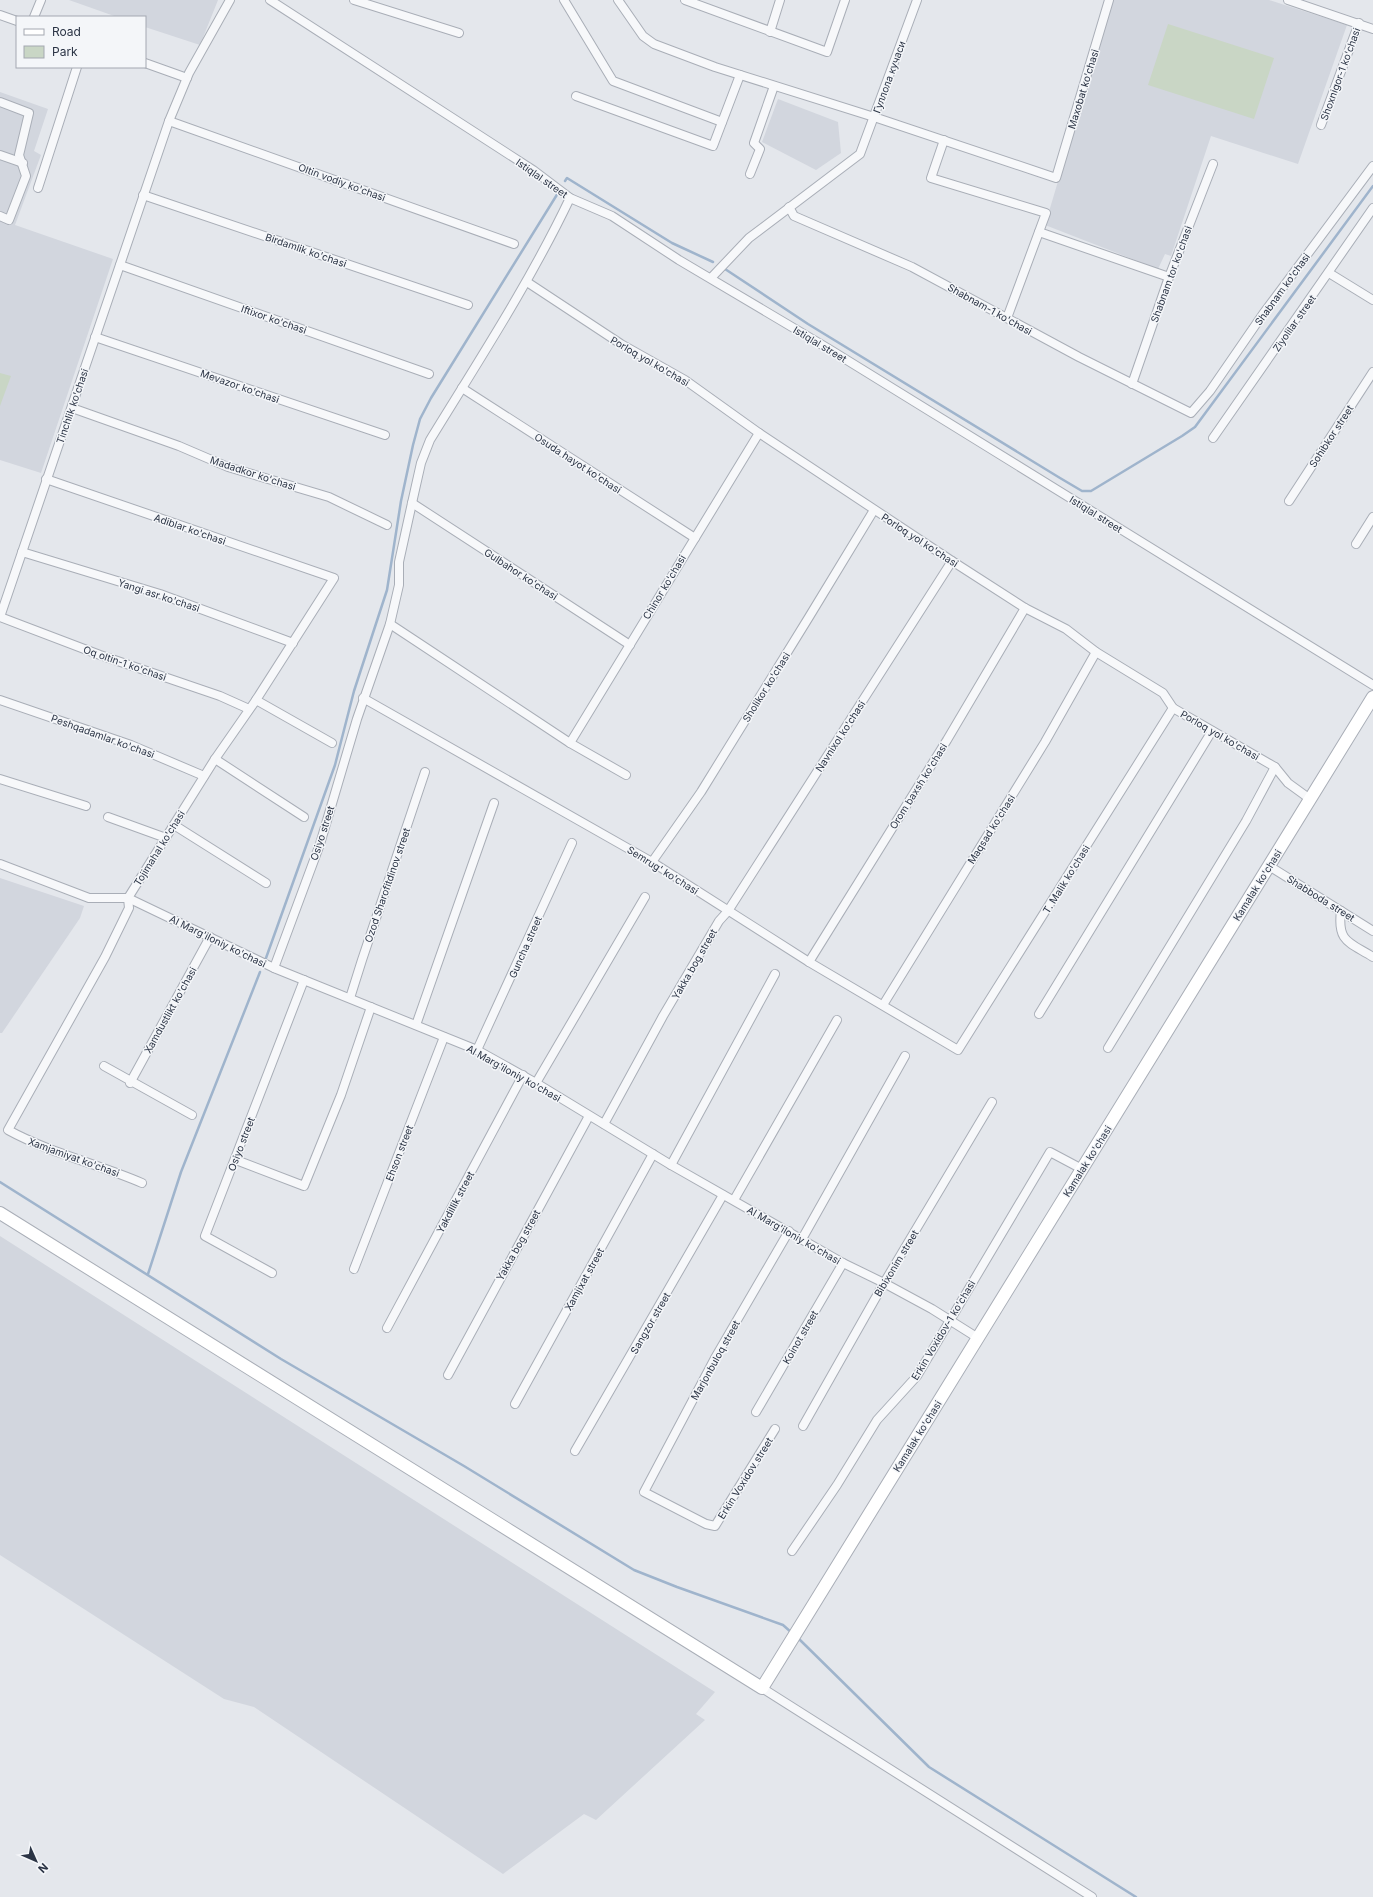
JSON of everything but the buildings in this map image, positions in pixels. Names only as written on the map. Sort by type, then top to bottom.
[{"type":"main road","name":"Kamalak ko'chasi","points":[[762,1688],[1373,697]]},
{"type":"main road","points":[[0,1213],[762,1688]]},
{"type":"street","points":[[34,16],[41,0]]},
{"type":"street","name":"Tinchlik ko'chasi","points":[[0,617],[169,121],[187,78],[230,0]]},
{"type":"street","name":"Istiqlal street","points":[[270,0],[533,170],[570,198],[612,216],[679,260],[1373,685]]},
{"type":"street","points":[[354,0],[459,33]]},
{"type":"street","points":[[564,0],[612,81],[722,122]]},
{"type":"street","points":[[618,0],[643,36],[654,44],[740,75],[944,140],[931,178],[1046,213],[1007,318]]},
{"type":"street","points":[[685,0],[827,52],[845,0]]},
{"type":"street","points":[[770,32],[780,0]]},
{"type":"street","name":"Гуллола кучаси","points":[[789,207],[860,154],[917,0]]},
{"type":"street","name":"Maxobat ko'chasi","points":[[944,140],[1056,178],[1109,0]]},
{"type":"street","points":[[1288,0],[1373,29]]},
{"type":"street","points":[[0,15],[16,21]]},
{"type":"street","name":"Shoxnigor-1 ko'chasi","points":[[1321,125],[1359,24]]},
{"type":"street","points":[[146,63],[187,78]]},
{"type":"street","points":[[38,188],[77,68]]},
{"type":"street","points":[[576,96],[713,146],[740,75]]},
{"type":"street","points":[[750,174],[760,149],[754,143],[774,86]]},
{"type":"street","points":[[0,102],[29,113],[19,155],[23,163],[26,176],[9,220],[0,216]]},
{"type":"street","name":"Oltin vodiy ko'chasi","points":[[169,121],[514,244]]},
{"type":"street","points":[[0,155],[23,163]]},
{"type":"street","name":"Shabnam tor ko'chasi","points":[[1132,384],[1169,277],[1213,164]]},
{"type":"street","name":"Shabnam ko'chasi","points":[[1191,413],[1210,391],[1263,314],[1373,166]]},
{"type":"street","name":"Birdamlik ko'chasi","points":[[143,195],[468,304]]},
{"type":"street","name":"Osiyo street","points":[[274,968],[320,844],[363,698],[390,624],[399,585],[399,562],[420,463],[430,440],[527,282],[552,237],[570,198]]},
{"type":"street","points":[[710,278],[750,238],[789,207]]},
{"type":"street","name":"Shabnam-1 ko'chasi","points":[[789,207],[794,216],[912,267],[1132,384],[1191,413]]},
{"type":"street","name":"Ziyolilar street","points":[[1214,438],[1373,208]]},
{"type":"street","points":[[1038,232],[1169,277]]},
{"type":"street","name":"Iftixor ko'chasi","points":[[120,265],[429,374]]},
{"type":"street","points":[[1329,273],[1373,300]]},
{"type":"street","name":"Porloq yol ko'chasi","points":[[527,282],[620,344],[685,380],[759,433],[823,474],[874,510],[952,561],[1025,608],[1066,629],[1096,652],[1163,693],[1173,708],[1275,767],[1288,783],[1310,799]]},
{"type":"street","name":"Mevazor ko'chasi","points":[[95,337],[385,435]]},
{"type":"street","name":"Sohibkor street","points":[[1289,501],[1373,372]]},
{"type":"street","name":"Osuda hayot ko'chasi","points":[[462,388],[695,538]]},
{"type":"street","name":"Madadkor ko'chasi","points":[[72,408],[179,446],[228,467],[329,497],[387,525]]},
{"type":"street","name":"Chinor ko'chasi","points":[[570,743],[759,433]]},
{"type":"street","name":"Adiblar ko'chasi","points":[[46,479],[334,578]]},
{"type":"street","name":"Gulbahor ko'chasi","points":[[412,503],[630,645]]},
{"type":"street","name":"Sholikor ko'chasi","points":[[652,862],[701,792],[874,510]]},
{"type":"street","points":[[1356,544],[1373,517]]},
{"type":"street","name":"Yangi asr ko'chasi","points":[[22,552],[160,594],[293,643]]},
{"type":"street","name":"Navnixol ko'chasi","points":[[728,911],[952,561]]},
{"type":"street","name":"Tojimahal ko'chasi","points":[[8,1130],[105,957],[129,908],[128,898],[204,776],[256,700],[334,578]]},
{"type":"street","name":"Orom baxsh ko'chasi","points":[[809,962],[947,740],[1025,608]]},
{"type":"street","name":"Oq oltin-1 ko'chasi","points":[[0,617],[100,655],[220,696],[249,709]]},
{"type":"street","points":[[390,624],[570,743],[626,775]]},
{"type":"street","name":"Maqsad ko'chasi","points":[[883,1005],[1045,742],[1096,652]]},
{"type":"street","name":"Semrug' ko'chasi","points":[[363,698],[652,862],[809,962],[958,1050]]},
{"type":"street","name":"Peshqadamlar ko'chasi","points":[[0,700],[132,745],[204,776]]},
{"type":"street","points":[[256,700],[332,743]]},
{"type":"street","name":"T. Malik ko'chasi","points":[[958,1050],[1173,708]]},
{"type":"street","points":[[1039,1014],[1212,731]]},
{"type":"street","points":[[215,759],[304,817]]},
{"type":"street","points":[[1108,1048],[1246,821],[1275,767]]},
{"type":"street","name":"Ozod Sharofitdinov street","points":[[350,998],[425,772]]},
{"type":"street","points":[[0,779],[86,806]]},
{"type":"street","points":[[416,1025],[494,803]]},
{"type":"street","points":[[108,817],[166,838]]},
{"type":"street","points":[[174,825],[266,883]]},
{"type":"street","name":"Guncha street","points":[[477,1050],[572,843]]},
{"type":"street","name":"Al Marg'iloniy ko'chasi","points":[[0,864],[89,898],[128,898],[274,968],[477,1050],[523,1075],[589,1116],[723,1195],[789,1231],[843,1263],[884,1283],[950,1320],[978,1338]]},
{"type":"street","name":"Shabboda street","points":[[1268,866],[1373,931]]},
{"type":"street","points":[[536,1083],[645,897]]},
{"type":"street","name":"Yakka bog street","points":[[604,1124],[663,1016],[719,921],[728,911]]},
{"type":"street","points":[[1341,911],[1339,926],[1342,935],[1348,942],[1373,957]]},
{"type":"street","name":"Xamdustlikt ko'chasi","points":[[130,1083],[210,937]]},
{"type":"street","points":[[671,1164],[775,974]]},
{"type":"street","name":"Osiyo street","points":[[272,1273],[205,1236],[236,1160],[304,980]]},
{"type":"street","points":[[236,1160],[304,1186],[341,1095],[372,1007]]},
{"type":"street","points":[[734,1200],[837,1020]]},
{"type":"street","name":"Ehson street","points":[[354,1269],[444,1037]]},
{"type":"street","points":[[802,1239],[905,1056]]},
{"type":"street","points":[[104,1066],[130,1083],[192,1115]]},
{"type":"street","name":"Yakdillik street","points":[[387,1328],[523,1075]]},
{"type":"street","name":"Bibixonim street","points":[[802,1426],[884,1283],[992,1102]]},
{"type":"street","name":"Yakka bog street","points":[[448,1375],[589,1116]]},
{"type":"street","name":"Xamjamiyat ko'chasi","points":[[8,1130],[30,1142],[117,1172],[142,1183]]},
{"type":"street","name":"Erkin Voxidov-1 ko'chasi","points":[[792,1551],[837,1485],[877,1420],[918,1376],[1050,1152],[1082,1169]]},
{"type":"street","name":"Xamjixat street","points":[[515,1404],[653,1154]]},
{"type":"street","name":"Sangzor street","points":[[575,1451],[723,1195]]},
{"type":"street","name":"Marjonbuloq street","points":[[715,1526],[706,1524],[644,1492],[715,1358],[789,1231]]},
{"type":"street","name":"Koinot street","points":[[756,1412],[843,1263]]},
{"type":"street","name":"Erkin Voxidov street","points":[[715,1526],[775,1429]]},
{"type":"street","points":[[762,1688],[1092,1897]]},
{"type":"shaded area","points":[[69,0],[218,0],[200,45],[146,27],[146,16],[114,16]]},
{"type":"shaded area","points":[[1112,0],[1269,0],[1347,25],[1298,164],[1211,136],[1171,256],[1165,254],[1158,269],[1045,225]]},
{"type":"shaded area","points":[[0,92],[48,109],[34,151],[41,155],[15,225],[113,259],[41,473],[0,460]]},
{"type":"shaded area","points":[[778,99],[838,122],[841,153],[816,170],[762,142]]},
{"type":"shaded area","points":[[0,878],[84,906],[80,918],[2,1033],[0,1033]]},
{"type":"shaded area","points":[[0,1236],[715,1692],[696,1714],[705,1720],[596,1820],[584,1814],[503,1874],[254,1707],[224,1699],[0,1555]]},
{"type":"green space","points":[[1168,24],[1274,58],[1254,119],[1148,85]]},
{"type":"green space","points":[[0,373],[11,376],[0,406]]},
{"type":"waterway","points":[[565,181],[567,178],[672,243],[713,262]]},
{"type":"waterway","points":[[725,269],[808,324],[1060,478],[1082,491],[1091,491],[1195,427],[1373,186]]},
{"type":"waterway","points":[[266,958],[335,765],[354,691],[387,590],[401,501],[420,419],[431,398],[558,193]]},
{"type":"waterway","points":[[148,1274],[181,1172],[260,972]]},
{"type":"waterway","points":[[0,1182],[281,1359],[464,1466],[634,1570],[783,1625],[792,1633]]},
{"type":"waterway","points":[[797,1637],[929,1767],[1136,1897]]}]
